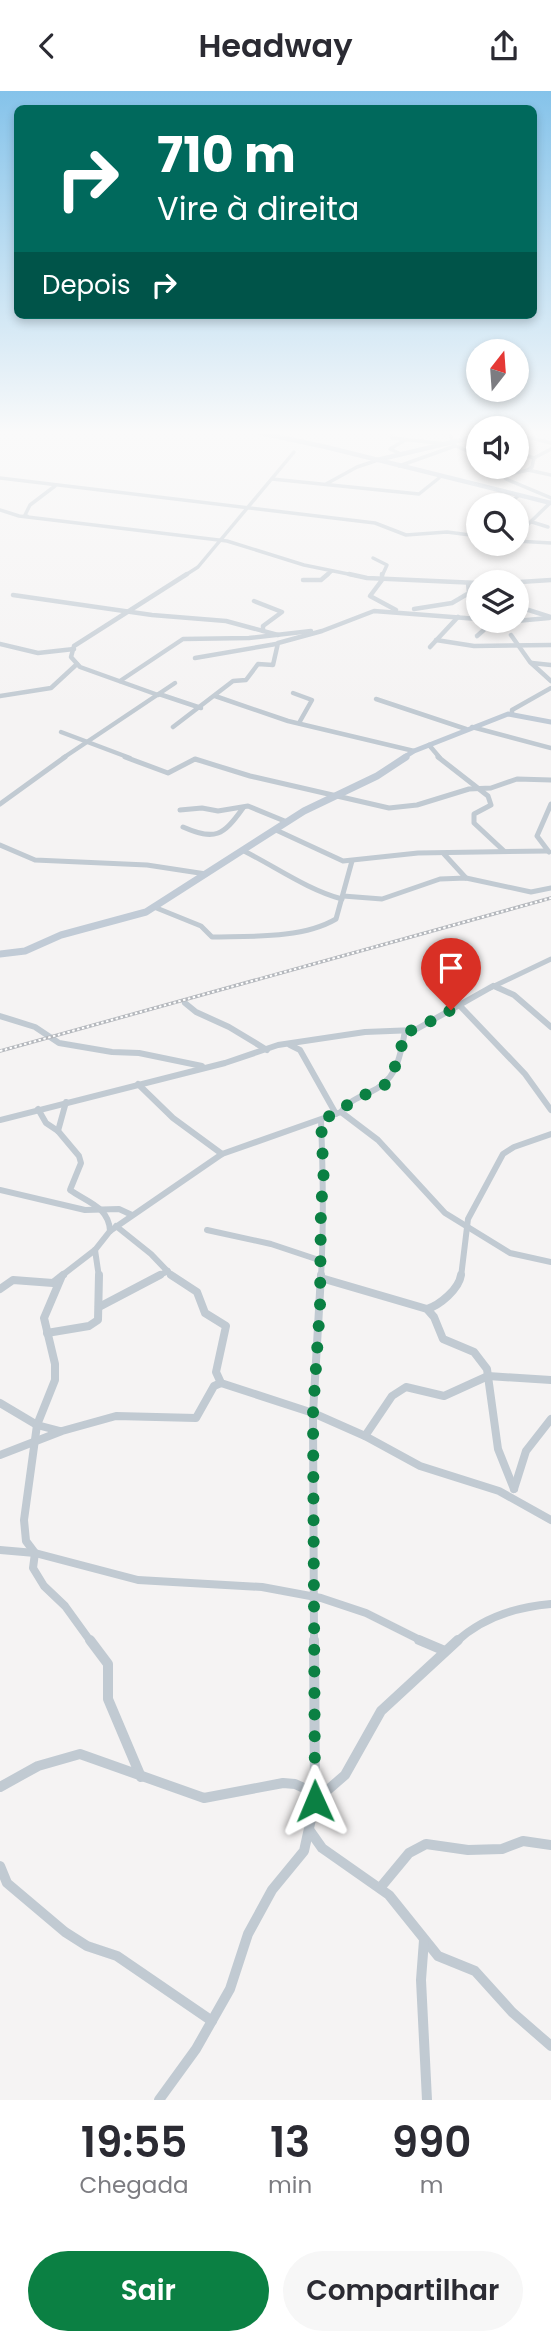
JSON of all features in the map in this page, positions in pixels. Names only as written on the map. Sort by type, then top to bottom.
[{"type":"street","points":[[99,525],[220,540],[332,571],[382,580],[466,583]]},
{"type":"street","points":[[201,708],[120,681],[77,664],[71,657],[76,644],[193,571],[232,525]]},
{"type":"street","points":[[380,525],[406,535],[447,532],[466,534]]},
{"type":"street","points":[[541,525],[548,527]]},
{"type":"street","points":[[529,540],[551,543]]},
{"type":"street","points":[[373,558],[387,565],[382,580],[370,596],[398,611]]},
{"type":"street","points":[[303,580],[321,580],[332,571]]},
{"type":"street","points":[[529,581],[551,580]]},
{"type":"street","points":[[13,595],[128,612],[226,621],[278,635]]},
{"type":"street","points":[[405,611],[452,603],[466,596]]},
{"type":"street","points":[[254,601],[282,612],[265,625],[263,631]]},
{"type":"street","points":[[529,610],[550,617]]},
{"type":"street","points":[[195,658],[276,644],[331,628],[368,613],[405,611],[466,618]]},
{"type":"street","points":[[430,647],[458,617]]},
{"type":"street","points":[[529,619],[550,617]]},
{"type":"street","points":[[120,681],[183,639],[249,638],[331,628]]},
{"type":"street","points":[[477,636],[480,633]]},
{"type":"street","points":[[511,635],[530,662],[551,681]]},
{"type":"street","points":[[436,640],[474,646],[551,645]]},
{"type":"street","points":[[0,644],[38,653],[75,649]]},
{"type":"street","points":[[173,727],[233,681],[246,680],[258,664],[273,665],[276,644]]},
{"type":"street","points":[[530,662],[551,665]]},
{"type":"street","points":[[0,696],[51,688],[77,664]]},
{"type":"street","points":[[0,804],[176,683]]},
{"type":"street","points":[[512,714],[512,710],[551,688]]},
{"type":"street","points":[[293,694],[312,700],[299,723]]},
{"type":"street","points":[[215,696],[299,723],[414,751]]},
{"type":"street","points":[[376,699],[469,728],[551,748]]},
{"type":"street","points":[[0,954],[24,951],[61,935],[129,918],[154,907],[287,822],[383,773],[414,751],[500,715],[512,714],[551,722]]},
{"type":"street","points":[[61,732],[168,773],[195,759],[250,776],[396,809],[517,779],[551,779]]},
{"type":"street","points":[[429,745],[436,754],[482,789],[491,805],[474,814],[474,823],[505,852]]},
{"type":"street","points":[[549,852],[537,837],[551,804]]},
{"type":"street","points":[[183,827],[206,836],[216,836],[226,829],[244,807]]},
{"type":"street","points":[[180,810],[202,808],[218,811],[253,807],[287,822]]},
{"type":"street","points":[[276,830],[337,860],[352,861],[402,854],[549,852]]},
{"type":"street","points":[[0,845],[35,860],[147,865],[206,874]]},
{"type":"street","points":[[244,851],[305,882],[320,893],[342,897],[382,899],[433,880],[466,878],[531,892],[551,888]]},
{"type":"street","points":[[443,853],[466,878]]},
{"type":"street","points":[[154,907],[201,926],[212,937],[299,933],[332,924],[336,919],[352,861]]},
{"type":"street","points":[[0,1120],[288,1045],[301,1047],[365,1032],[415,1030],[493,986],[551,960]]},
{"type":"street","points":[[425,965],[435,980],[488,1039],[524,1072],[551,1110]]},
{"type":"street","points":[[509,978],[510,993]]},
{"type":"street","points":[[493,986],[510,993],[551,1027]]},
{"type":"street","points":[[185,1003],[267,1050]]},
{"type":"street","points":[[0,1016],[35,1027],[60,1043],[112,1052],[139,1053],[204,1067]]},
{"type":"street","points":[[0,1289],[13,1280],[50,1283],[61,1278],[95,1250],[113,1229],[222,1154],[339,1113],[349,1103],[388,1083],[399,1057],[405,1031]]},
{"type":"street","points":[[301,1047],[339,1113],[372,1134],[438,1207],[466,1228],[510,1253],[551,1262]]},
{"type":"street","points":[[138,1084],[173,1118],[222,1154]]},
{"type":"street","points":[[58,1131],[65,1102]]},
{"type":"street","points":[[38,1109],[46,1123],[58,1131],[81,1161],[70,1190],[90,1201],[113,1229],[151,1254],[181,1284],[197,1292],[205,1313],[226,1326],[216,1371],[221,1383]]},
{"type":"street","points":[[159,2100],[173,2083],[230,1990],[254,1920],[282,1874],[304,1851],[310,1831],[315,1797],[313,1413],[322,1261],[321,1214],[324,1186],[321,1119]]},
{"type":"street","points":[[427,1309],[437,1306],[460,1282],[468,1219],[503,1154],[514,1147],[551,1134]]},
{"type":"street","points":[[0,1190],[85,1210],[119,1209],[132,1215]]},
{"type":"street","points":[[207,1230],[271,1244],[322,1261]]},
{"type":"street","points":[[47,1333],[92,1325],[99,1317],[95,1250]]},
{"type":"street","points":[[99,1307],[168,1271]]},
{"type":"street","points":[[61,1278],[44,1318],[55,1364],[55,1380],[37,1425],[24,1520],[26,1541],[35,1553],[33,1569],[44,1586],[65,1606],[108,1664],[108,1699],[141,1777]]},
{"type":"street","points":[[321,1278],[427,1309],[434,1317],[440,1336],[474,1352],[484,1364],[488,1376],[498,1449],[513,1494]]},
{"type":"street","points":[[365,1436],[387,1401],[402,1388],[412,1386],[450,1395],[488,1376],[551,1380]]},
{"type":"street","points":[[0,1455],[62,1431],[116,1416],[196,1418],[214,1386],[221,1383],[313,1413],[365,1436],[420,1466],[513,1494],[549,1515]]},
{"type":"street","points":[[0,1403],[37,1425],[62,1431]]},
{"type":"street","points":[[513,1494],[526,1451],[551,1419]]},
{"type":"street","points":[[14,1551],[26,1541]]},
{"type":"street","points":[[0,1550],[35,1553],[138,1580],[262,1587],[313,1596],[357,1609],[445,1651]]},
{"type":"street","points":[[315,1797],[336,1786],[355,1762],[381,1711],[473,1626],[527,1606],[551,1604]]},
{"type":"street","points":[[0,1787],[18,1775],[80,1753],[204,1798],[283,1783],[295,1784],[315,1797]]},
{"type":"street","points":[[310,1831],[322,1847],[380,1888],[411,1919],[438,1956],[475,1971],[512,2012],[551,2046]]},
{"type":"street","points":[[380,1888],[409,1853],[426,1843],[468,1850],[502,1849],[523,1841],[551,1845]]},
{"type":"street","points":[[304,1851],[322,1847]]},
{"type":"street","points":[[0,1866],[7,1883],[65,1932],[87,1946],[117,1956],[212,2021]]},
{"type":"street","points":[[424,1940],[419,1982],[429,2070],[427,2100]]},
{"type":"railway","points":[[0,1051],[551,898]]},
{"type":"route","points":[[315,1801],[313,1413],[323,1247],[321,1119],[341,1112],[349,1103],[388,1083],[399,1057],[405,1031],[423,1027],[451,1010]]}]
